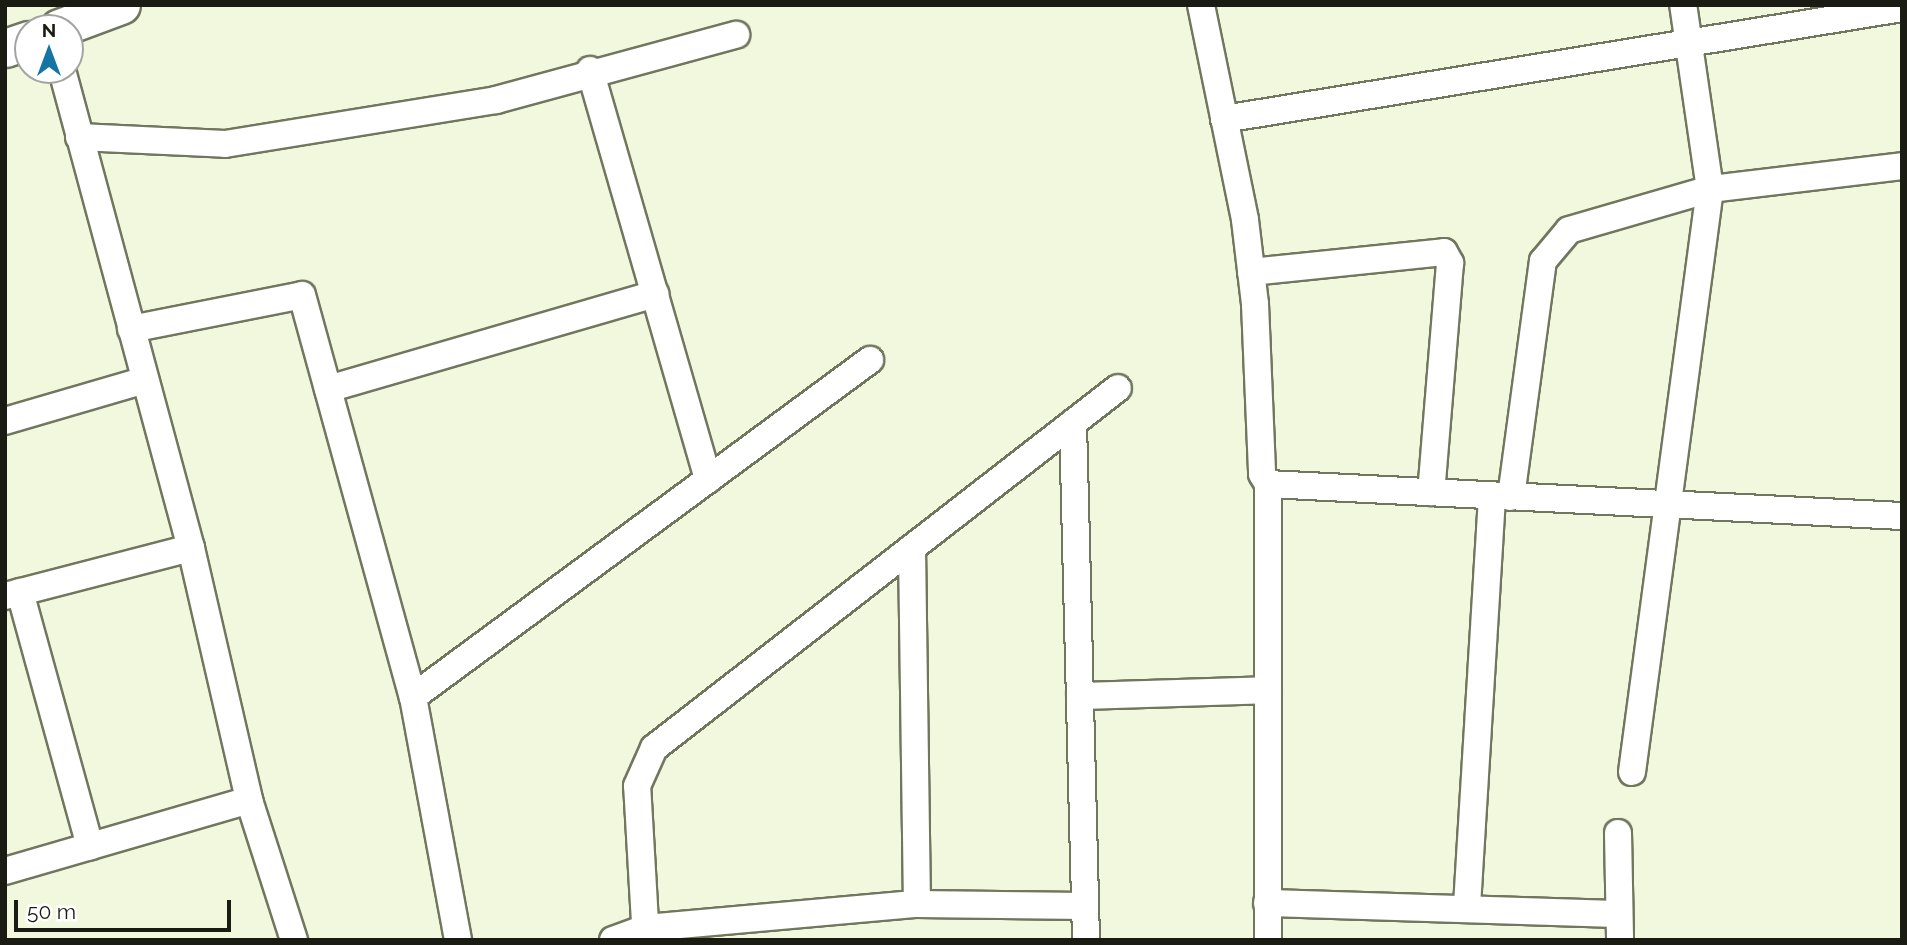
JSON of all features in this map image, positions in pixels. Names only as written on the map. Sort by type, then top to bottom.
[{"type":"main road","points":[[84,19],[121,5]]},
{"type":"street","points":[[1201,5],[1251,272],[1262,474],[1268,484],[1268,940]]},
{"type":"street","points":[[1632,772],[1710,188],[1684,5]]},
{"type":"street","points":[[1224,119],[1689,43],[1864,10],[1902,8]]},
{"type":"street","points":[[79,137],[225,144],[496,100],[590,70],[736,35]]},
{"type":"street","points":[[590,70],[709,479]]},
{"type":"street","points":[[66,84],[191,548],[249,800],[294,940]]},
{"type":"street","points":[[1467,906],[1501,496],[1544,261],[1553,246],[1569,230],[1710,188],[1902,166]]},
{"type":"street","points":[[1251,272],[1444,252],[1450,263],[1432,492]]},
{"type":"street","points":[[328,388],[655,294]]},
{"type":"street","points":[[131,329],[302,295],[413,697],[457,940]]},
{"type":"street","points":[[413,697],[870,360]]},
{"type":"street","points":[[5,421],[145,380]]},
{"type":"street","points":[[646,934],[637,786],[654,748],[1118,388]]},
{"type":"street","points":[[1073,423],[1086,940]]},
{"type":"street","points":[[1268,484],[1902,516]]},
{"type":"street","points":[[90,847],[13,594],[191,548]]},
{"type":"street","points":[[912,548],[917,904]]},
{"type":"street","points":[[1080,696],[1268,690]]},
{"type":"street","points":[[5,871],[249,800]]},
{"type":"street","points":[[1267,903],[1467,906],[1620,927],[1618,833]]},
{"type":"street","points":[[613,940],[917,904],[1085,906]]}]
